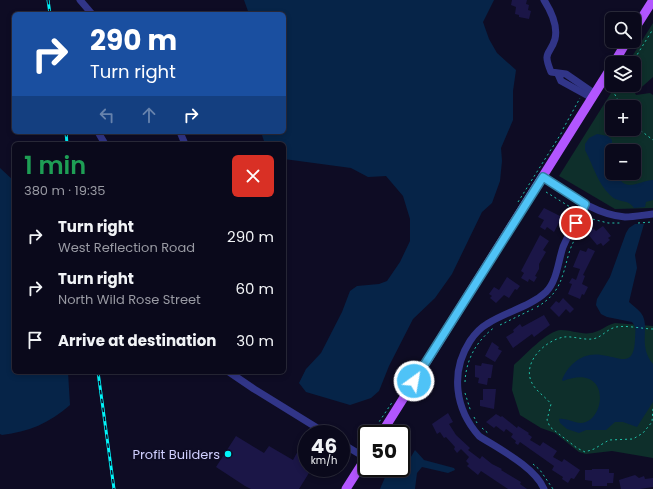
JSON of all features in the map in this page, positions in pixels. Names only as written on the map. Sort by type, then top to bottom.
[{"type":"main road","points":[[641,19],[653,0]]},
{"type":"main road","points":[[387,425],[605,77]]},
{"type":"main road","points":[[346,489],[358,470]]},
{"type":"street","points":[[80,0],[90,12]]},
{"type":"street","points":[[544,0],[552,14],[555,26],[555,38],[548,50],[547,63],[551,72],[566,74],[593,96]]},
{"type":"street","points":[[543,177],[585,204],[614,216],[626,217],[653,214]]},
{"type":"street","points":[[544,489],[539,478],[524,466],[479,436],[474,430],[461,408],[457,391],[457,378],[460,362],[466,347],[474,335],[485,325],[534,300],[546,292],[556,273],[563,247],[585,204]]},
{"type":"street","points":[[232,374],[312,425]]},
{"type":"street","points":[[350,448],[356,452]]},
{"type":"path","points":[[636,56],[653,29]]},
{"type":"path","points":[[641,131],[653,140]]},
{"type":"path","points":[[465,384],[467,366],[473,351],[486,334],[497,326],[532,310],[553,296],[560,284],[569,253],[579,231],[588,218]]},
{"type":"path","points":[[653,329],[614,327],[598,338],[591,339],[569,337],[557,339],[544,346],[538,352],[530,367],[531,379],[541,395],[551,404],[547,420],[550,427],[577,448],[585,452],[594,449],[609,440],[633,439],[643,433],[652,422],[653,408]]},
{"type":"path","points":[[464,388],[472,413],[480,426],[491,436]]},
{"type":"path","points":[[356,452],[358,448]]},
{"type":"path","points":[[530,462],[540,470],[554,489]]},
{"type":"green space","points":[[653,23],[653,77],[641,88],[641,56],[632,56],[637,48],[641,48],[641,42]]},
{"type":"green space","points":[[612,92],[636,92],[636,95],[650,93],[653,95],[653,208],[615,209],[559,176],[605,103],[605,136],[641,136],[641,100],[607,100]]},
{"type":"green space","points":[[615,323],[653,326],[653,458],[612,451],[586,454],[579,452],[555,433],[541,428],[520,415],[512,390],[514,365],[536,344],[550,334],[561,330],[591,333]]},
{"type":"water","points":[[244,0],[494,0],[483,22],[489,39],[497,53],[516,70],[513,91],[513,120],[501,148],[502,161],[500,181],[492,203],[482,212],[452,274],[435,298],[413,319],[389,366],[379,391],[371,398],[350,405],[306,392],[299,383],[306,369],[321,353],[342,312],[350,291],[357,286],[379,284],[387,281],[400,262],[410,241],[410,219],[403,196],[386,176],[368,177],[351,168],[286,159],[286,142],[264,142],[262,134],[286,134],[286,12],[248,12]]},
{"type":"water","points":[[597,134],[608,136],[612,140],[612,144],[605,144],[605,180],[621,180],[623,183],[632,185],[653,180],[653,200],[646,202],[645,207],[634,208],[629,203],[616,199],[610,195],[602,185],[585,150],[585,144],[589,138]]},
{"type":"water","points":[[0,168],[12,179],[12,374],[68,374],[70,405],[55,417],[38,426],[12,434],[0,434]]},
{"type":"water","points":[[635,224],[644,224],[635,255],[637,268],[629,302],[644,318],[646,350],[648,357],[653,364],[653,402],[637,427],[623,422],[615,422],[606,430],[586,430],[579,433],[567,429],[560,423],[559,419],[581,423],[589,420],[596,413],[600,394],[597,386],[590,379],[579,377],[563,381],[562,380],[568,369],[577,361],[588,356],[601,355],[620,359],[629,358],[634,348],[635,326],[632,322],[607,317],[601,314],[596,305],[597,299],[610,277],[626,233],[629,228]]},
{"type":"water","points":[[415,450],[424,460],[454,468],[455,470],[448,473],[422,467],[417,473],[415,489],[380,489],[385,477],[410,477],[410,459]]},
{"type":"building","points":[[512,0],[527,0],[526,4],[529,5],[528,10],[531,11],[529,19],[519,17],[519,15],[515,14],[516,7],[511,5]]},
{"type":"building","points":[[544,208],[562,217],[554,232],[547,227],[545,230],[540,227],[544,220],[538,217]]},
{"type":"building","points":[[603,226],[611,236],[608,238],[610,240],[603,246],[601,243],[597,245],[587,233],[593,228],[596,231]]},
{"type":"building","points":[[540,235],[549,241],[543,250],[546,252],[539,264],[539,269],[535,276],[537,277],[534,282],[529,279],[528,282],[521,278],[524,273],[521,271]]},
{"type":"building","points":[[588,248],[595,251],[583,275],[585,276],[582,284],[588,287],[580,299],[568,294],[572,284],[569,283],[572,278],[576,280],[580,269],[573,267],[580,250],[586,252]]},
{"type":"building","points":[[507,277],[520,286],[517,290],[515,289],[509,298],[504,295],[496,303],[490,298],[492,296],[489,294],[494,287],[499,290]]},
{"type":"building","points":[[563,298],[574,309],[570,313],[566,309],[559,317],[550,308],[556,301],[559,303]]},
{"type":"building","points":[[544,315],[550,325],[534,337],[532,334],[513,348],[506,337],[514,332],[513,330],[520,324],[522,327]]},
{"type":"building","points":[[492,342],[502,351],[495,362],[485,356]]},
{"type":"building","points":[[482,363],[493,365],[491,378],[488,378],[487,385],[478,383],[479,378],[475,377],[475,365],[481,366]]},
{"type":"building","points":[[483,389],[496,389],[494,409],[480,406],[480,400],[483,400]]},
{"type":"building","points":[[448,413],[453,422],[449,424],[456,435],[470,448],[468,450],[480,459],[482,456],[492,464],[502,469],[501,470],[521,482],[520,484],[527,489],[508,489],[481,471],[478,475],[467,466],[469,464],[466,461],[469,457],[461,449],[457,453],[454,449],[455,447],[446,437],[444,438],[440,432],[437,434],[432,424]]},
{"type":"building","points":[[496,414],[501,417],[502,416],[517,428],[518,426],[529,433],[528,434],[532,437],[530,440],[540,446],[543,442],[557,451],[553,457],[562,462],[564,459],[580,470],[574,479],[571,478],[568,483],[562,479],[563,477],[552,470],[554,466],[520,442],[518,445],[515,443],[516,441],[511,437],[513,434],[506,429],[504,432],[496,426],[494,428],[486,422]]},
{"type":"building","points":[[236,436],[264,453],[269,446],[293,460],[298,451],[298,477],[306,477],[299,489],[251,489],[216,467]]},
{"type":"building","points":[[609,469],[609,473],[614,473],[613,483],[607,483],[607,486],[592,486],[592,481],[585,480],[585,470]]},
{"type":"building","points":[[635,475],[639,478],[644,476],[645,479],[653,478],[653,487],[621,489],[619,480]]},
{"type":"railway","points":[[48,0],[50,12]]},
{"type":"railway","points":[[66,134],[67,142]]},
{"type":"railway","points":[[98,374],[114,489]]},
{"type":"place","name":"Profit Builders","points":[[228,454]]},
{"type":"route","points":[[414,381],[446,328],[543,177],[585,204],[576,223]]}]
